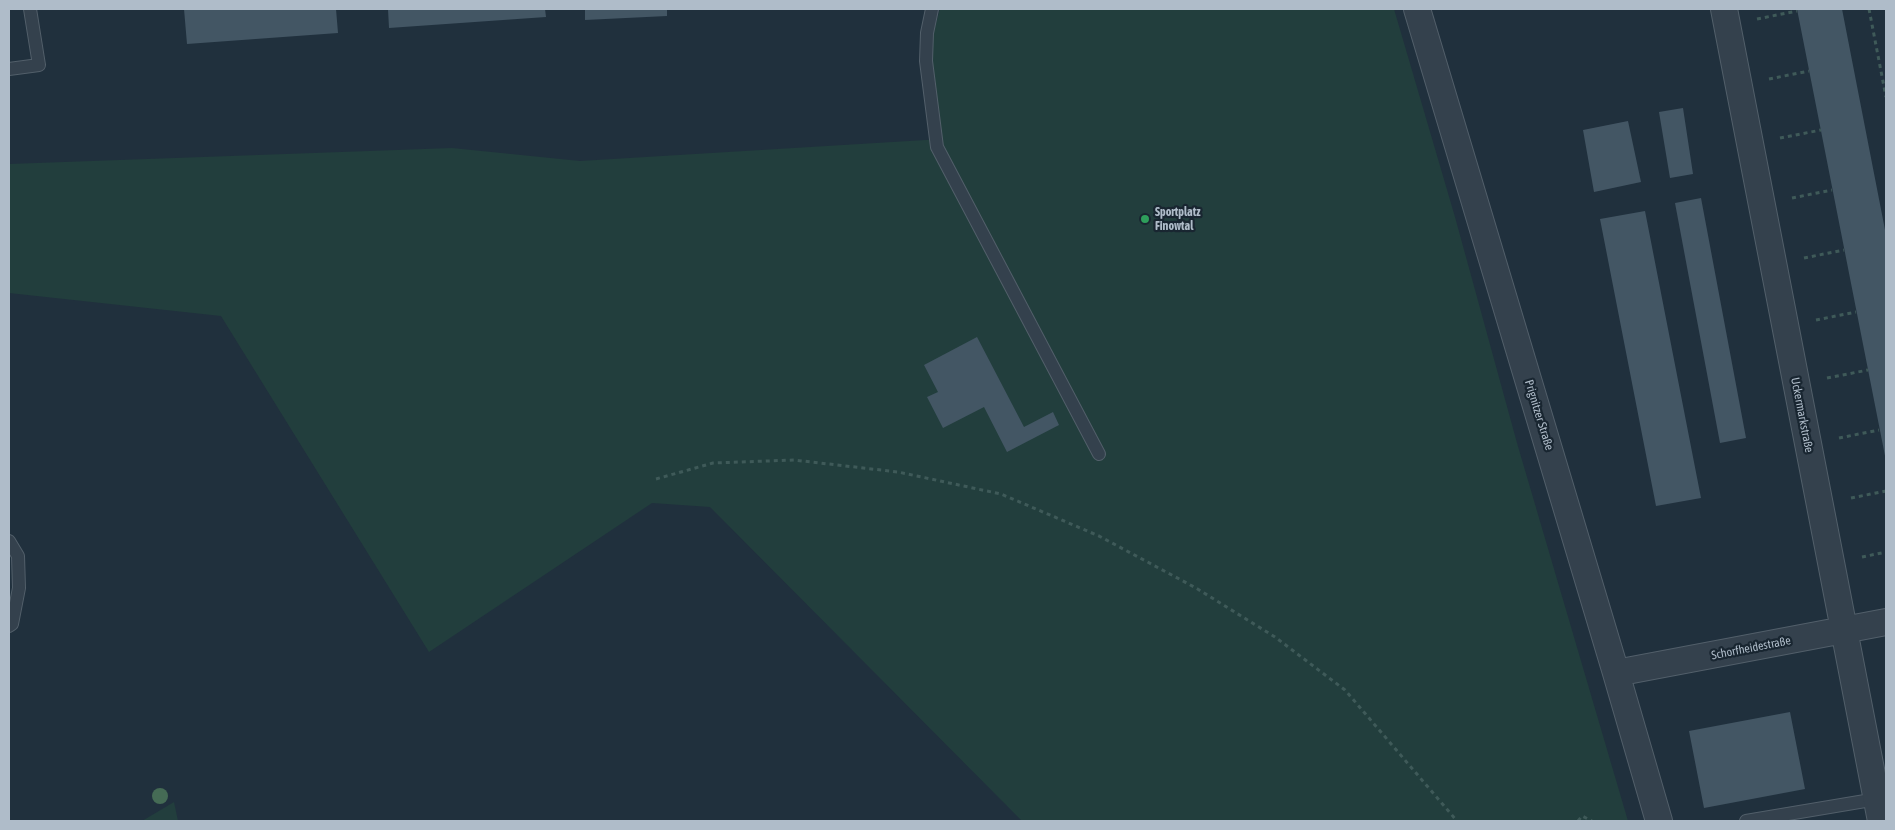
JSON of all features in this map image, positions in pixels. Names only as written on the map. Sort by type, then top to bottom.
[{"type":"street","name":"Prignitzer Straße","points":[[1417,9],[1659,821]]},
{"type":"street","name":"Uckermarkstraße","points":[[1724,9],[1879,810]]},
{"type":"street","name":"Schorfheidestraße","points":[[1616,674],[1886,622]]},
{"type":"lane","points":[[9,69],[39,65],[30,9]]},
{"type":"lane","points":[[932,9],[927,33],[926,61],[937,147],[1099,454]]},
{"type":"lane","points":[[9,541],[18,556],[19,588],[12,624],[9,626]]},
{"type":"lane","points":[[1746,821],[1879,810]]},
{"type":"path","points":[[1869,9],[1886,97]]},
{"type":"path","points":[[1757,19],[1797,11]]},
{"type":"path","points":[[1769,79],[1809,71]]},
{"type":"path","points":[[1780,138],[1821,130]]},
{"type":"path","points":[[1792,198],[1832,190]]},
{"type":"path","points":[[1804,258],[1844,250]]},
{"type":"path","points":[[1816,320],[1856,312]]},
{"type":"path","points":[[1827,378],[1868,370]]},
{"type":"path","points":[[1839,438],[1879,430]]},
{"type":"path","points":[[656,479],[713,463],[794,460],[898,472],[1001,494],[1099,536],[1196,588],[1275,638],[1345,690],[1457,821]]},
{"type":"path","points":[[1851,498],[1886,491]]},
{"type":"path","points":[[1862,557],[1886,552]]},
{"type":"path","points":[[1578,821],[1582,816],[1592,821]]},
{"type":"green space","points":[[940,9],[1394,9],[1455,217],[1517,443],[1628,821],[1022,821],[710,507],[652,503],[429,652],[221,316],[9,293],[9,164],[452,148],[580,161],[942,139],[932,62],[933,34]]},
{"type":"green space","points":[[174,802],[178,821],[142,821]]},
{"type":"building","points":[[184,9],[336,9],[338,33],[187,44]]},
{"type":"building","points":[[388,9],[545,9],[546,17],[389,28]]},
{"type":"building","points":[[585,9],[667,9],[667,16],[585,20]]},
{"type":"building","points":[[1797,9],[1842,9],[1886,235],[1886,461]]},
{"type":"building","points":[[1683,108],[1693,174],[1670,178],[1659,112]]},
{"type":"building","points":[[1628,121],[1641,182],[1594,192],[1583,130]]},
{"type":"building","points":[[1701,198],[1746,438],[1720,443],[1675,203]]},
{"type":"building","points":[[1645,211],[1701,498],[1656,506],[1600,219]]},
{"type":"building","points":[[977,337],[1024,427],[1053,412],[1059,425],[1007,452],[984,407],[943,428],[927,397],[938,392],[924,365]]},
{"type":"building","points":[[1790,712],[1805,789],[1704,808],[1689,731]]},
{"type":"place","name":"Sportplatz Finowtal","points":[[1145,219]]}]
